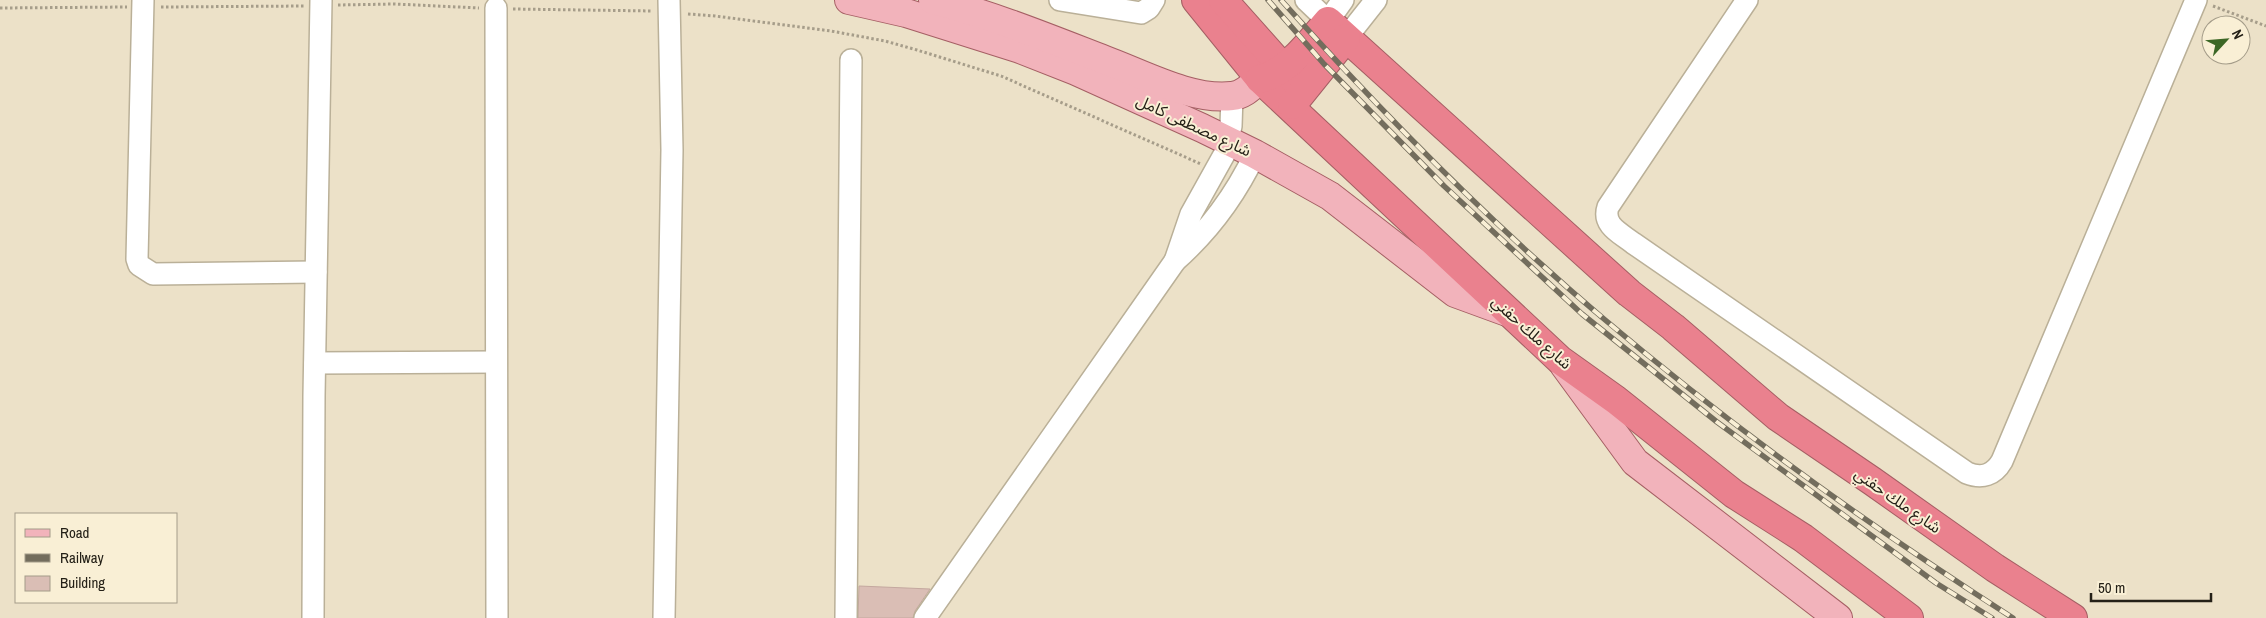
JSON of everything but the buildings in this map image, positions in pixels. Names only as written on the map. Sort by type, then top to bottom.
[{"type":"highway","name":"شارع ملك حفني","points":[[1196,0],[1508,312],[1560,360],[1661,435],[1734,494],[1804,538],[1910,618]]},
{"type":"highway","name":"شارع ملك حفني","points":[[1223,0],[1272,74]]},
{"type":"highway","name":"شارع ملك حفني","points":[[1339,20],[1629,293],[1673,326],[1778,417],[2002,573],[2073,618]]},
{"type":"highway","points":[[1272,74],[1339,20]]},
{"type":"highway","points":[[1297,99],[1339,20]]},
{"type":"main road","name":"شارع مصطفى كامل","points":[[849,0],[906,13],[1020,49],[1076,71],[1222,158],[1248,169],[1330,196],[1456,293],[1508,312]]},
{"type":"main road","name":"شارع مصطفى كامل","points":[[933,0],[1038,34],[1183,90],[1211,96],[1232,96]]},
{"type":"main road","points":[[1232,96],[1244,93],[1272,74]]},
{"type":"main road","points":[[1560,360],[1635,462],[1838,618]]},
{"type":"street","points":[[1065,1],[1141,13],[1149,8],[1154,0]]},
{"type":"street","points":[[1306,0],[1339,20],[1376,0]]},
{"type":"street","points":[[1747,0],[1608,207],[1606,212],[1608,222],[1633,243],[1959,468],[1974,476],[1982,476],[1995,471],[2002,461],[2200,2]]},
{"type":"street","points":[[313,618],[314,363],[321,3]]},
{"type":"street","points":[[143,4],[137,259],[139,265],[153,274],[316,272]]},
{"type":"street","points":[[664,618],[672,150],[669,6]]},
{"type":"street","points":[[496,8],[498,618]]},
{"type":"street","points":[[846,618],[851,60]]},
{"type":"street","points":[[1175,261],[1191,214],[1222,158],[1232,96]]},
{"type":"street","points":[[925,618],[1175,261],[1211,226],[1248,169]]},
{"type":"street","points":[[314,363],[496,362]]},
{"type":"path","points":[[2200,2],[2266,26]]},
{"type":"path","points":[[0,8],[143,4],[321,3],[496,8],[669,6],[885,41],[1001,76],[1222,158]]},
{"type":"railway","points":[[1268,0],[1324,64],[1444,186],[1582,314],[1717,422],[1936,583],[1992,618]]},
{"type":"railway","points":[[1281,0],[1437,166],[1519,244],[1604,319],[1753,438],[1855,512],[2013,618]]}]
